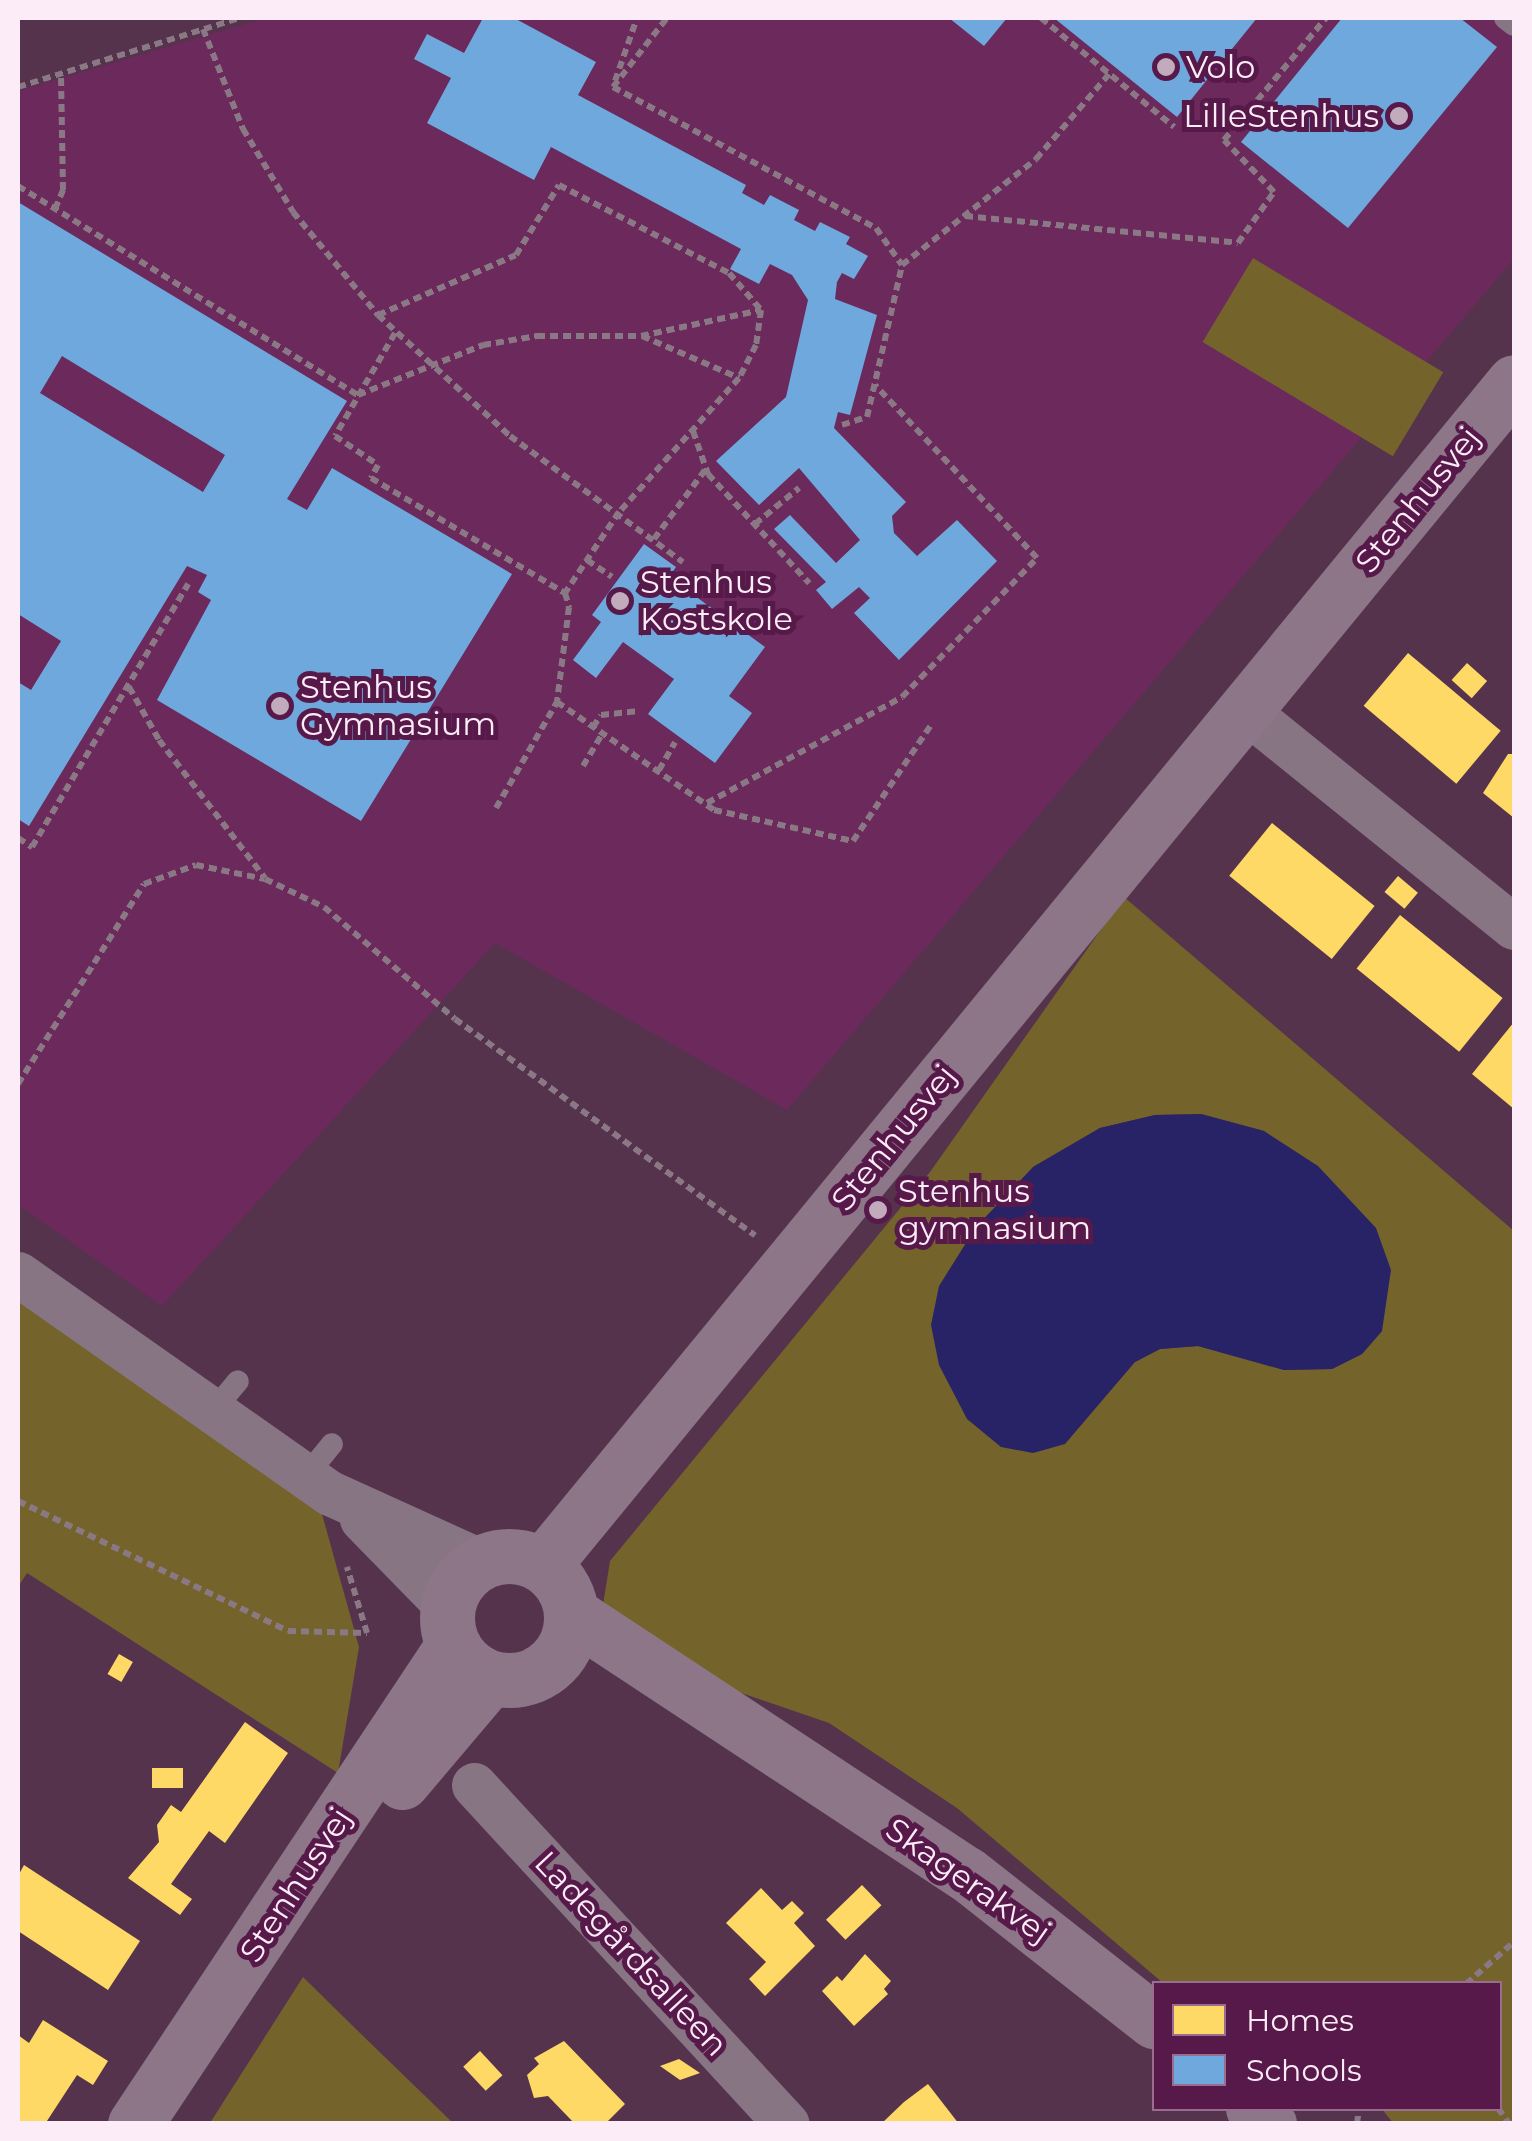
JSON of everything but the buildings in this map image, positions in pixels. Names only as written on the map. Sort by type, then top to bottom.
[{"type":"street","name":"Stenhusvej","points":[[543,1565],[1514,382]]},
{"type":"street","points":[[1246,711],[1514,927]]},
{"type":"street","points":[[18,1274],[225,1396],[326,1472],[482,1562]]},
{"type":"street","points":[[326,1472],[464,1643],[522,1680],[564,1638],[568,1595],[543,1565],[513,1556],[482,1562],[460,1580],[464,1643]]},
{"type":"street","name":"Skagerakvej","points":[[564,1638],[773,1752],[967,1874],[1152,2019]]},
{"type":"street","name":"Stenhusvej","points":[[135,2124],[464,1643]]},
{"type":"street","name":"Stenhusvej","points":[[172,2124],[397,1789],[464,1643]]},
{"type":"street","name":"Ladegårdsalleen","points":[[474,1785],[787,2124]]},
{"type":"lane","points":[[1505,18],[1514,25]]},
{"type":"path","points":[[18,87],[239,18]]},
{"type":"path","points":[[613,87],[637,18]]},
{"type":"path","points":[[613,87],[667,18]]},
{"type":"path","points":[[1040,18],[1174,127]]},
{"type":"path","points":[[965,216],[1238,243],[1274,192],[1224,140],[1326,18]]},
{"type":"path","points":[[203,29],[244,129],[293,212],[378,315],[428,366],[510,436],[620,512],[683,562]]},
{"type":"path","points":[[55,209],[62,190],[61,74]]},
{"type":"path","points":[[842,425],[867,417],[902,265],[1036,159],[1109,74]]},
{"type":"path","points":[[613,87],[876,228],[902,265]]},
{"type":"path","points":[[378,315],[516,255],[559,185],[729,273],[760,310],[756,345],[740,378],[620,512],[565,593]]},
{"type":"path","points":[[18,186],[358,395]]},
{"type":"path","points":[[358,395],[484,345],[538,336],[641,336],[760,310]]},
{"type":"path","points":[[395,333],[335,436],[378,465],[371,478],[565,593],[569,607],[558,702],[496,808]]},
{"type":"path","points":[[641,336],[740,378]]},
{"type":"path","points":[[706,804],[902,697],[1037,558],[875,385]]},
{"type":"path","points":[[693,430],[706,469],[809,583]]},
{"type":"path","points":[[654,540],[706,469]]},
{"type":"path","points":[[755,524],[799,488]]},
{"type":"path","points":[[587,560],[612,578]]},
{"type":"path","points":[[18,838],[32,847],[188,584]]},
{"type":"path","points":[[129,688],[159,740],[265,879]]},
{"type":"path","points":[[558,702],[706,804],[853,841],[933,722]]},
{"type":"path","points":[[594,727],[602,714],[639,710]]},
{"type":"path","points":[[583,766],[603,733]]},
{"type":"path","points":[[658,770],[675,742]]},
{"type":"path","points":[[18,1084],[144,884],[196,865],[265,879],[324,908],[455,1019],[792,1262]]},
{"type":"path","points":[[18,1501],[288,1631],[367,1632]]},
{"type":"path","points":[[1469,1981],[1514,1942]]},
{"type":"shaded area","name":"Stenhus Kostskole","points":[[265,18],[1514,18],[1514,259],[787,1110],[495,943],[162,1306],[18,1205],[18,91]]},
{"type":"shaded area","points":[[1253,258],[1443,372],[1393,456],[1203,342]]},
{"type":"shaded area","points":[[1124,897],[1514,1231],[1514,2123],[1393,2123],[1384,2111],[1502,2111],[1502,1981],[1161,1981],[957,1808],[829,1723],[709,1682],[603,1605],[610,1561],[930,1172]],"holes":[[[1201,1114],[1264,1131],[1382,1331],[1362,1354],[1332,1369],[1284,1370],[1198,1346],[1160,1349],[1135,1362],[1033,1167],[1100,1128],[1155,1115]]]},
{"type":"shaded area","points":[[1201,1114],[1264,1131],[1318,1166],[1376,1228],[1391,1270],[1382,1331],[1362,1354],[1332,1369],[1284,1370],[1198,1346],[1160,1349],[1135,1362],[1065,1444],[1033,1453],[1001,1447],[967,1419],[939,1365],[931,1325],[939,1286],[976,1227],[1033,1167],[1100,1128],[1155,1115]]},
{"type":"shaded area","points":[[18,1297],[322,1514],[359,1647],[338,1773],[27,1573],[18,1587]]},
{"type":"shaded area","points":[[303,1977],[361,2034],[453,2123],[210,2123]]},
{"type":"place","name":"Volo","points":[[1166,67]]},
{"type":"place","name":"LilleStenhus","points":[[1399,116]]},
{"type":"place","name":"Stenhus Kostskole","points":[[620,601]]},
{"type":"place","name":"Stenhus Gymnasium","points":[[280,706]]},
{"type":"place","name":"Stenhus gymnasium","points":[[878,1210]]}]
